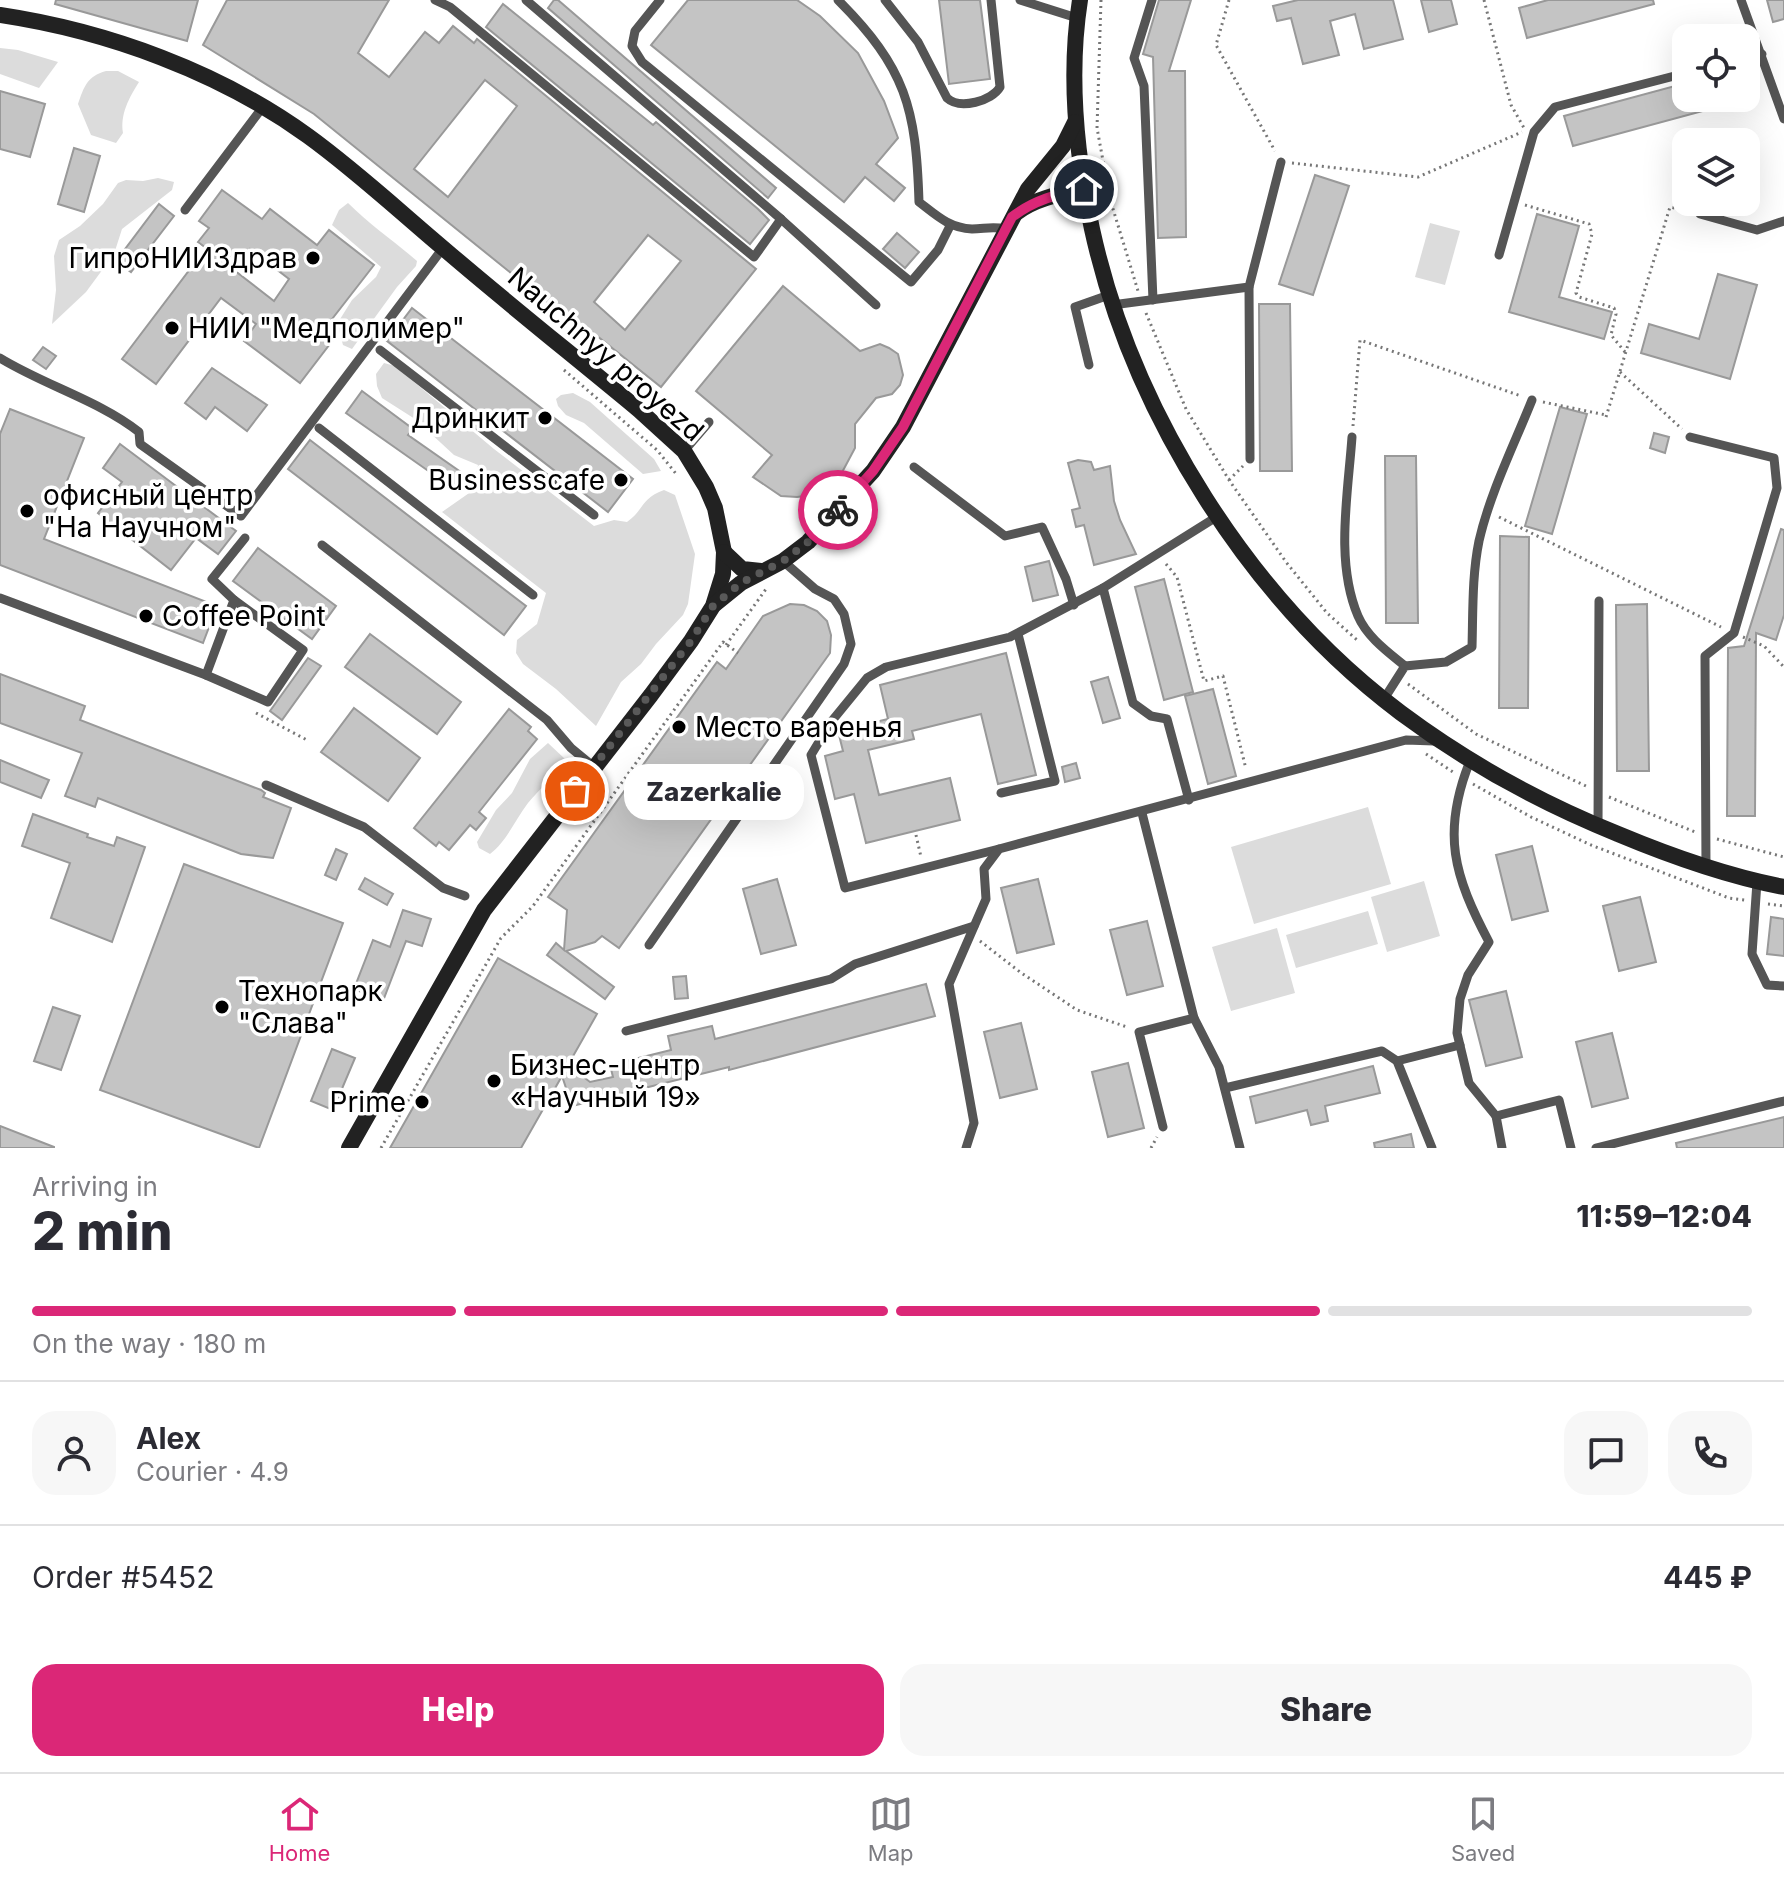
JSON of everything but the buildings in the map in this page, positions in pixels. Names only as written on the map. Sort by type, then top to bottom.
[{"type":"street","points":[[1080,0],[1074,88],[1076,121],[1084,189],[1111,300],[1155,411],[1218,516],[1260,574],[1299,619],[1383,699],[1470,761],[1598,826],[1706,869],[1784,887]]},
{"type":"street","name":"Nauchnyy proyezd","points":[[0,15],[72,29],[126,45],[214,81],[308,136],[639,410],[684,451],[706,487],[720,528],[724,552],[723,574],[713,606],[691,641],[484,910],[349,1148]]},
{"type":"street","points":[[713,606],[741,583],[783,561],[808,542],[873,471],[903,427],[1008,223],[1028,189],[1063,146],[1076,121]]},
{"type":"street","points":[[1008,223],[1027,205],[1084,189]]},
{"type":"street","points":[[724,552],[742,569],[764,570]]},
{"type":"lane","points":[[435,0],[452,3],[754,257],[781,219]]},
{"type":"lane","points":[[526,0],[781,219],[876,305]]},
{"type":"lane","points":[[660,0],[635,31],[632,46],[642,62],[911,282],[938,250],[950,226]]},
{"type":"lane","points":[[838,0],[869,33],[896,75],[910,112],[917,151],[919,202],[950,226],[972,229],[1008,223]]},
{"type":"lane","points":[[885,0],[924,50],[949,101],[956,103],[989,99],[996,95],[1000,87],[991,0]]},
{"type":"lane","points":[[1020,0],[1077,18]]},
{"type":"lane","points":[[1152,0],[1134,58],[1144,86],[1153,300]]},
{"type":"lane","points":[[1741,0],[1780,98],[1784,119]]},
{"type":"lane","points":[[1499,255],[1534,132],[1555,107],[1672,77]]},
{"type":"lane","points":[[185,210],[262,108]]},
{"type":"lane","points":[[1250,459],[1249,287],[1281,162]]},
{"type":"lane","points":[[1707,216],[1757,230],[1784,221]]},
{"type":"lane","points":[[0,358],[124,421],[139,432],[140,444],[241,516],[443,248]]},
{"type":"lane","points":[[1089,365],[1075,307],[1111,300],[1153,300],[1249,287]]},
{"type":"lane","points":[[380,350],[594,515]]},
{"type":"lane","points":[[1352,437],[1346,515],[1347,577],[1359,618],[1378,644],[1405,666],[1446,662],[1472,647],[1473,592],[1479,541],[1532,400]]},
{"type":"lane","points":[[684,451],[709,422]]},
{"type":"lane","points":[[319,428],[533,595]]},
{"type":"lane","points":[[1690,437],[1774,458],[1777,488],[1734,633],[1705,656],[1706,869]]},
{"type":"lane","points":[[914,467],[1005,536],[1042,527],[1066,579],[1074,605]]},
{"type":"lane","points":[[1218,516],[1159,555],[1018,634],[886,667],[867,678],[831,722],[811,755],[845,888],[1142,813],[1406,740],[1440,742]]},
{"type":"lane","points":[[0,598],[206,675],[268,702],[303,650],[234,600],[212,579],[245,538]]},
{"type":"lane","points":[[322,545],[547,720],[571,748],[594,767]]},
{"type":"lane","points":[[649,945],[844,664],[851,644],[844,614],[834,599],[815,589],[783,561]]},
{"type":"lane","points":[[1103,588],[1133,703],[1151,716],[1167,719],[1189,800]]},
{"type":"lane","points":[[206,675],[234,600]]},
{"type":"lane","points":[[1598,826],[1599,601]]},
{"type":"lane","points":[[1001,793],[1055,781],[1018,634]]},
{"type":"lane","points":[[1383,699],[1405,666]]},
{"type":"lane","points":[[1470,761],[1457,792],[1452,821],[1456,860],[1468,902],[1489,942],[1468,975],[1460,999],[1457,1033],[1469,1083],[1496,1116],[1502,1148]]},
{"type":"lane","points":[[266,785],[364,827],[443,888],[465,896]]},
{"type":"lane","points":[[1142,813],[1194,1018],[1219,1067],[1240,1148]]},
{"type":"lane","points":[[966,1148],[974,1123],[949,984],[986,899],[984,869],[999,849]]},
{"type":"lane","points":[[1757,882],[1752,954],[1767,985],[1784,986]]},
{"type":"lane","points":[[626,1031],[831,979],[855,964],[972,930]]},
{"type":"lane","points":[[1163,1127],[1139,1032],[1194,1018]]},
{"type":"lane","points":[[1397,1061],[1460,1045]]},
{"type":"lane","points":[[1225,1088],[1382,1051],[1397,1061],[1432,1148]]},
{"type":"lane","points":[[1496,1116],[1559,1100],[1571,1148]]},
{"type":"lane","points":[[1596,1148],[1784,1101]]},
{"type":"path","points":[[1229,0],[1216,45],[1281,162],[1418,177],[1526,130],[1511,105],[1484,0]]},
{"type":"path","points":[[1514,202],[1589,224],[1592,234],[1576,293],[1579,297],[1614,308],[1616,314],[1611,335],[1625,352]]},
{"type":"path","points":[[1352,437],[1360,340],[1532,400],[1606,416],[1672,207]]},
{"type":"path","points":[[1619,371],[1690,437]]},
{"type":"path","points":[[1229,480],[1250,459]]},
{"type":"path","points":[[1489,512],[1764,646],[1784,667]]},
{"type":"path","points":[[1159,555],[1177,577],[1204,681],[1223,676],[1250,784]]},
{"type":"path","points":[[726,645],[766,590],[764,570]]},
{"type":"path","points":[[381,1148],[501,938],[533,906],[723,642],[738,653]]},
{"type":"path","points":[[256,713],[307,740]]},
{"type":"path","points":[[916,835],[924,868]]},
{"type":"path","points":[[972,930],[1020,972],[1077,1010],[1139,1032]]},
{"type":"shaded area","points":[[0,48],[58,62],[39,88],[0,74]]},
{"type":"shaded area","points":[[106,71],[118,71],[139,82],[126,106],[123,133],[116,143],[91,135],[78,104],[90,79]]},
{"type":"shaded area","points":[[158,178],[174,182],[172,190],[122,229],[114,254],[86,292],[52,324],[56,290],[54,256],[59,240],[80,226],[103,204],[118,183]]},
{"type":"shaded area","points":[[348,203],[417,261],[352,349],[343,345],[337,324],[352,300],[376,277],[381,267],[332,225],[339,210]]},
{"type":"shaded area","points":[[1430,223],[1460,231],[1445,285],[1415,277]]},
{"type":"shaded area","points":[[384,363],[395,366],[494,449],[594,526],[614,520],[627,522],[646,501],[664,490],[675,495],[695,554],[688,604],[683,615],[641,664],[621,682],[596,726],[523,664],[516,653],[517,640],[537,624],[546,593],[442,512],[472,491],[478,465],[454,455],[415,419],[382,398],[376,374]]},
{"type":"shaded area","points":[[573,393],[590,402],[654,459],[661,471],[643,474],[584,423],[566,415],[556,399]]},
{"type":"shaded area","points":[[548,743],[565,759],[528,803],[496,849],[490,854],[479,848],[477,842],[496,810],[512,793],[530,759]]},
{"type":"shaded area","points":[[1368,807],[1391,884],[1254,924],[1231,847]]},
{"type":"shaded area","points":[[1424,881],[1440,936],[1387,952],[1371,897]]},
{"type":"shaded area","points":[[1368,911],[1378,944],[1296,968],[1286,935]]},
{"type":"shaded area","points":[[1277,928],[1295,993],[1231,1011],[1212,947]]},
{"type":"way so far","points":[[575,791],[651,695],[713,606],[741,583],[783,561],[808,542],[838,510]]},
{"type":"place","name":"ГипроНИИЗдрав","points":[[313,258]]},
{"type":"place","name":"НИИ \"Медполимер\"","points":[[172,328]]},
{"type":"place","name":"Дринкит","points":[[545,418]]},
{"type":"place","name":"Businesscafe","points":[[621,480]]},
{"type":"place","name":"офисный центр \"На Научном\"","points":[[27,511]]},
{"type":"place","name":"Coffee Point","points":[[146,616]]},
{"type":"place","name":"Место варенья","points":[[679,727]]},
{"type":"place","name":"Zazerkalie","points":[[575,791]]},
{"type":"place","name":"Технопарк \"Слава\"","points":[[222,1007]]},
{"type":"place","name":"Бизнес-центр «Научный 19»","points":[[494,1081]]},
{"type":"place","name":"Prime","points":[[422,1102]]},
{"type":"route","points":[[838,510],[873,471],[903,427],[1012,217],[1027,205],[1084,189]]}]
